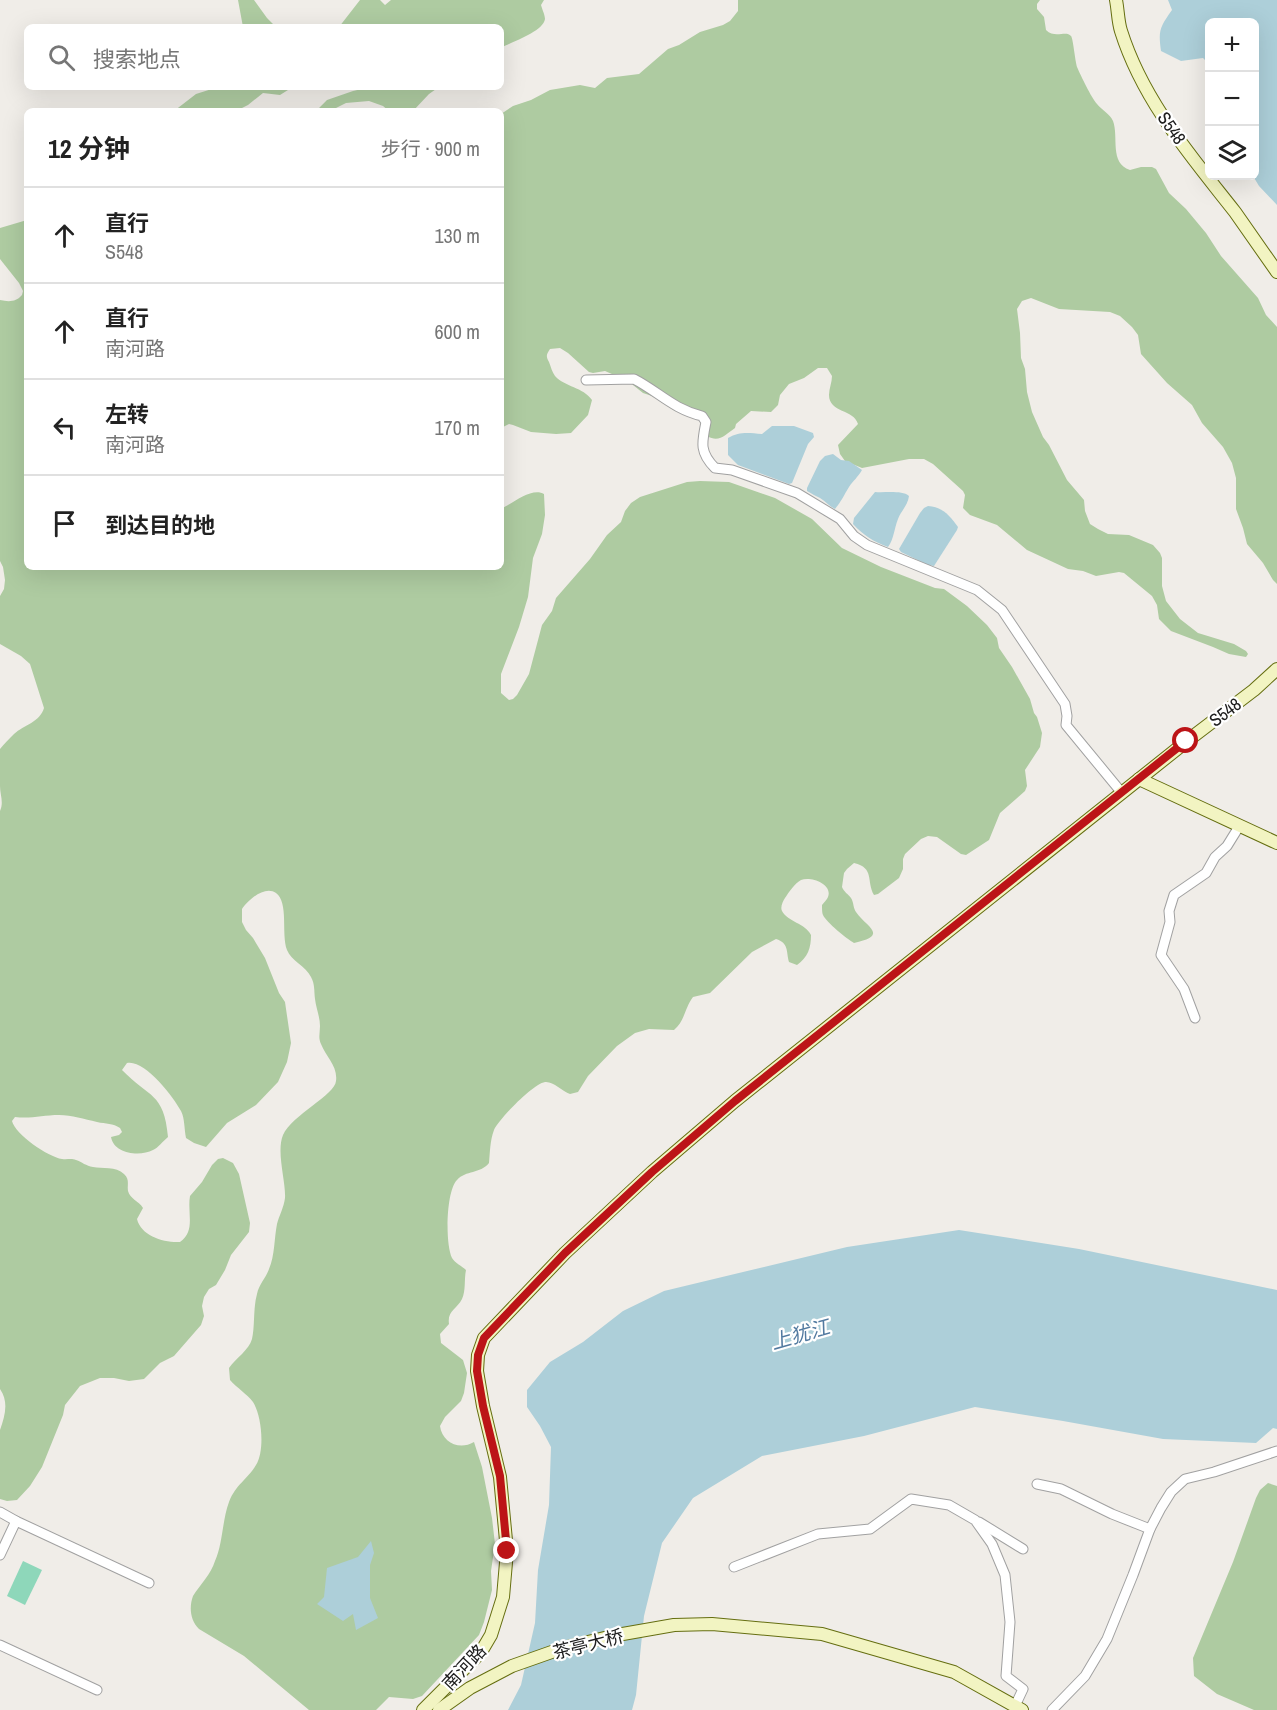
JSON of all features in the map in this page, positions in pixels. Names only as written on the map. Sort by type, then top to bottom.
[{"type":"street","name":"S548","points":[[1116,0],[1121,30],[1147,93],[1277,272]]},
{"type":"street","points":[[586,380],[634,379],[675,407],[702,416],[706,422],[702,446],[708,461],[715,468],[732,470],[797,493],[840,519],[854,536],[867,545],[977,590],[1002,610],[1065,704],[1066,725],[1122,793]]},
{"type":"street","name":"S548","points":[[1058,844],[1186,741],[1254,690],[1277,669]]},
{"type":"street","points":[[1139,779],[1277,843]]},
{"type":"street","points":[[1195,1018],[1184,989],[1161,955],[1170,922],[1169,911],[1174,895],[1206,873],[1215,857],[1227,846],[1240,825]]},
{"type":"street","name":"南河路","points":[[423,1710],[481,1652],[491,1635],[503,1597],[507,1551],[500,1476],[477,1371],[478,1355],[484,1338],[565,1253],[652,1172],[735,1101],[1058,844]]},
{"type":"street","points":[[1052,1710],[1085,1676],[1107,1639],[1150,1529],[1171,1492],[1185,1479],[1277,1451]]},
{"type":"street","points":[[1036,1484],[1061,1489],[1112,1514],[1150,1529]]},
{"type":"street","points":[[734,1567],[818,1534],[870,1529],[910,1499],[949,1505],[1023,1549]]},
{"type":"street","points":[[0,1512],[149,1583]]},
{"type":"street","points":[[975,1520],[992,1544],[1005,1575],[1010,1622],[1006,1676],[1023,1689],[1018,1708]]},
{"type":"street","points":[[0,1555],[16,1521]]},
{"type":"street","name":"茶亭大桥","points":[[439,1710],[470,1688],[512,1666],[563,1648],[674,1625],[712,1624],[822,1634],[954,1672],[1018,1708]]},
{"type":"street","points":[[0,1644],[97,1690]]},
{"type":"green space","points":[[238,0],[254,0],[273,24],[242,24]]},
{"type":"green space","points":[[360,0],[380,0],[385,5],[391,0],[544,0],[541,5],[545,19],[543,24],[533,32],[504,46],[504,24],[341,24]]},
{"type":"green space","points":[[738,0],[1040,0],[1037,9],[1044,17],[1046,30],[1053,34],[1071,36],[1077,67],[1095,101],[1113,121],[1119,162],[1130,170],[1141,167],[1156,169],[1169,193],[1206,233],[1221,256],[1258,298],[1266,315],[1277,327],[1277,584],[1247,544],[1236,509],[1236,478],[1232,463],[1223,447],[1202,423],[1192,405],[1167,383],[1141,354],[1138,335],[1120,316],[1110,312],[1059,309],[1031,298],[1022,301],[1017,309],[1021,358],[1032,412],[1067,480],[1084,500],[1090,524],[1108,534],[1129,535],[1153,545],[1162,558],[1162,586],[1166,601],[1180,619],[1198,633],[1234,644],[1246,651],[1248,654],[1246,657],[1229,654],[1171,631],[1159,619],[1157,605],[1152,596],[1124,573],[1096,576],[1068,569],[1027,550],[997,525],[970,515],[963,508],[965,495],[963,491],[933,464],[924,459],[909,459],[862,468],[845,461],[838,445],[858,424],[856,419],[830,401],[832,376],[827,368],[818,368],[804,378],[789,384],[780,395],[778,405],[771,412],[751,411],[736,424],[735,428],[715,439],[707,436],[700,420],[689,412],[675,411],[643,393],[628,381],[605,371],[589,372],[560,348],[550,349],[547,357],[555,376],[584,392],[592,400],[588,415],[571,433],[531,432],[509,424],[504,426],[504,112],[550,90],[580,85],[595,88],[607,78],[639,74],[668,49],[700,32],[723,25],[730,21],[738,11]]},
{"type":"green space","points":[[209,90],[288,90],[280,95],[263,93],[242,108],[178,108],[196,94]]},
{"type":"green space","points":[[435,90],[416,108],[385,108],[369,101],[346,103],[336,108],[319,108],[327,100],[353,91]]},
{"type":"green space","points":[[24,221],[24,570],[504,570],[504,507],[528,494],[539,492],[544,494],[545,515],[542,534],[533,558],[528,597],[501,674],[501,693],[509,700],[517,695],[529,674],[542,625],[552,611],[556,598],[590,559],[607,535],[621,522],[631,503],[640,497],[687,482],[729,482],[775,498],[812,519],[842,548],[881,567],[935,588],[944,589],[967,606],[997,638],[999,648],[1030,699],[1042,733],[1040,747],[1025,770],[1027,786],[1025,791],[1000,813],[989,840],[966,855],[937,837],[928,836],[921,839],[905,854],[899,878],[874,895],[865,868],[854,863],[847,869],[844,873],[842,887],[851,898],[856,912],[872,930],[871,937],[854,943],[842,934],[828,922],[823,914],[822,905],[829,892],[827,888],[815,880],[801,880],[788,893],[781,908],[788,918],[805,928],[811,935],[808,952],[801,962],[797,965],[789,962],[785,945],[776,939],[752,952],[710,993],[693,997],[674,1030],[649,1029],[635,1033],[617,1046],[588,1076],[578,1092],[570,1094],[548,1082],[540,1084],[517,1103],[497,1125],[492,1138],[489,1163],[457,1180],[453,1186],[449,1206],[448,1241],[452,1258],[466,1270],[464,1289],[462,1299],[449,1316],[449,1324],[440,1334],[441,1343],[463,1360],[467,1373],[461,1401],[445,1417],[440,1426],[444,1437],[452,1443],[463,1446],[474,1442],[482,1467],[495,1544],[491,1571],[492,1590],[479,1635],[422,1696],[413,1699],[389,1697],[376,1710],[309,1710],[244,1656],[199,1629],[191,1613],[193,1596],[211,1570],[218,1554],[229,1502],[256,1465],[261,1451],[259,1416],[256,1408],[251,1399],[230,1380],[229,1368],[252,1339],[257,1294],[272,1258],[277,1224],[285,1198],[281,1142],[283,1135],[295,1120],[329,1093],[336,1081],[333,1066],[320,1042],[320,1023],[314,985],[309,973],[287,950],[284,911],[280,898],[272,891],[262,892],[248,902],[242,909],[242,922],[265,958],[285,1002],[291,1043],[287,1062],[278,1082],[256,1105],[227,1123],[206,1147],[186,1138],[181,1111],[157,1080],[134,1063],[127,1063],[122,1070],[154,1097],[163,1111],[168,1137],[157,1148],[141,1153],[122,1150],[113,1143],[111,1137],[122,1132],[120,1128],[112,1124],[78,1117],[59,1115],[15,1117],[12,1121],[25,1138],[49,1154],[62,1159],[74,1159],[97,1168],[121,1171],[128,1180],[129,1194],[143,1208],[137,1219],[139,1225],[148,1234],[160,1240],[180,1242],[185,1238],[190,1221],[190,1196],[212,1165],[218,1159],[223,1158],[233,1163],[239,1174],[250,1223],[249,1232],[231,1255],[216,1285],[209,1289],[204,1297],[202,1306],[204,1316],[201,1325],[174,1356],[160,1363],[144,1379],[129,1381],[100,1378],[80,1386],[65,1405],[42,1467],[30,1486],[17,1500],[0,1499],[0,1430],[5,1414],[5,1404],[0,1389],[0,811],[2,802],[0,749],[14,734],[39,717],[44,708],[30,664],[0,644],[0,596],[5,580],[0,561],[0,300],[15,300],[22,295],[23,291],[0,259],[0,228]]},
{"type":"green space","points":[[1268,1483],[1277,1486],[1277,1710],[1254,1710],[1217,1694],[1194,1676],[1193,1658],[1233,1562],[1256,1498],[1260,1490]]},
{"type":"green space","points":[[23,1561],[42,1570],[25,1605],[7,1596]]},
{"type":"water","points":[[1168,0],[1277,0],[1277,205],[1255,180],[1259,180],[1259,18],[1205,18],[1205,60],[1203,58],[1181,61],[1161,51],[1161,29],[1172,10]]},
{"type":"water","points":[[772,426],[794,426],[813,433],[814,437],[808,444],[792,483],[789,484],[738,465],[728,455],[728,438],[741,433],[762,434]]},
{"type":"water","points":[[833,454],[862,470],[835,509],[807,491],[820,461],[825,456]]},
{"type":"water","points":[[875,492],[898,492],[909,496],[888,547],[869,538],[853,524],[854,518]]},
{"type":"water","points":[[928,506],[942,510],[958,527],[934,566],[901,552],[899,549],[920,513]]},
{"type":"water","name":"上犹江","points":[[959,1230],[1079,1249],[1277,1290],[1277,1429],[1273,1428],[1256,1443],[1163,1439],[975,1407],[864,1436],[762,1456],[693,1498],[662,1543],[644,1616],[636,1695],[632,1710],[508,1710],[521,1685],[535,1623],[538,1570],[549,1505],[551,1447],[527,1407],[527,1390],[550,1362],[583,1342],[623,1311],[664,1291],[847,1247]]},
{"type":"water","points":[[371,1541],[374,1553],[370,1565],[370,1598],[378,1618],[356,1630],[353,1614],[343,1621],[317,1604],[324,1597],[327,1568],[358,1557]]},
{"type":"route","points":[[507,1551],[500,1476],[477,1371],[478,1355],[484,1338],[565,1253],[652,1172],[735,1101],[1186,741]]}]
